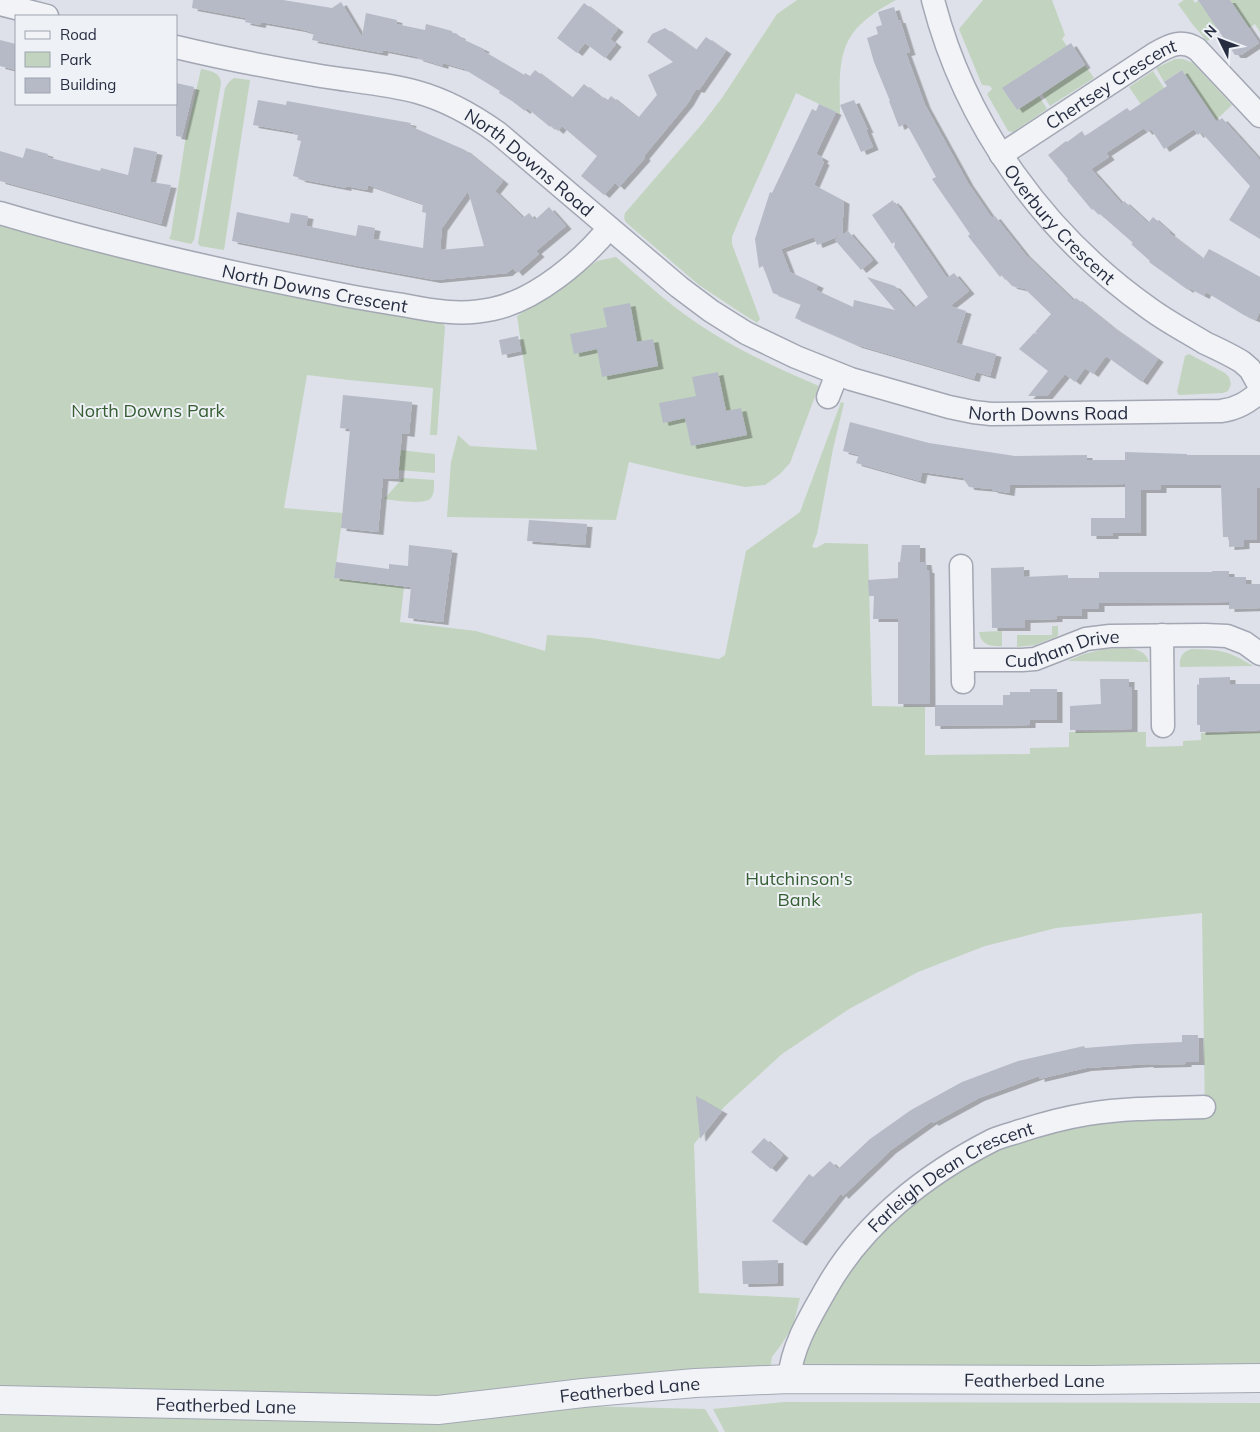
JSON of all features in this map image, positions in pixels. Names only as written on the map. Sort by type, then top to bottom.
[{"type":"street","name":"Overbury Crescent","points":[[933,0],[954,67],[973,106],[1001,155],[1041,209],[1070,241],[1105,274],[1162,318],[1242,362],[1250,369],[1260,387]]},
{"type":"street","points":[[0,4],[43,15]]},
{"type":"street","name":"Chertsey Crescent","points":[[1001,155],[1156,53],[1175,44],[1186,43],[1197,49],[1260,116]]},
{"type":"street","name":"North Downs Road","points":[[178,47],[303,73],[408,90],[442,101],[469,114],[498,133],[678,287],[727,322],[782,351],[837,374],[949,407],[992,414],[1221,411],[1236,408],[1260,392]]},
{"type":"street","name":"North Downs Crescent","points":[[0,213],[128,247],[277,282],[453,313],[470,313],[495,309],[530,294],[557,277],[583,256],[609,228]]},
{"type":"street","points":[[828,397],[837,374]]},
{"type":"street","name":"Cudham Drive","points":[[961,566],[963,671],[1041,657],[1074,643],[1098,637],[1162,635],[1227,636],[1245,643],[1260,654]]},
{"type":"street","points":[[1162,635],[1163,726]]},
{"type":"street","name":"Farleigh Dean Crescent","points":[[789,1379],[791,1363],[798,1342],[834,1275],[856,1246],[891,1208],[929,1178],[995,1140],[1056,1120],[1117,1111],[1204,1107]]},
{"type":"street","name":"Featherbed Lane","points":[[0,1400],[438,1410],[695,1383],[789,1379],[1260,1378]]},
{"type":"green space","points":[[797,0],[896,0],[863,22],[846,46],[840,75],[840,114],[796,93],[739,220],[732,237],[732,244],[760,319],[757,323],[699,285],[628,224],[624,215],[722,98],[777,14]]},
{"type":"green space","points":[[983,0],[1052,0],[1065,35],[1062,39],[1067,46],[1003,89],[1017,110],[1039,96],[1047,109],[1013,132],[1008,131],[987,94],[992,89],[990,86],[982,85],[959,29]]},
{"type":"green space","points":[[1184,0],[1193,0],[1195,3],[1199,0],[1217,28],[1214,30],[1217,35],[1207,41],[1178,4]]},
{"type":"green space","points":[[1230,0],[1260,0],[1260,32],[1255,24],[1249,28]]},
{"type":"green space","points":[[1175,59],[1183,59],[1193,63],[1232,105],[1215,121],[1182,70],[1164,82],[1156,68]]},
{"type":"green space","points":[[1085,65],[1094,78],[1050,106],[1042,94]]},
{"type":"green space","points":[[201,69],[217,74],[221,83],[194,240],[191,244],[169,239],[186,135]]},
{"type":"green space","points":[[1153,71],[1164,88],[1153,122],[1129,87]]},
{"type":"green space","points":[[234,78],[250,80],[224,250],[200,246],[198,243],[225,88]]},
{"type":"green space","points":[[0,224],[442,321],[445,327],[437,435],[430,435],[433,388],[307,375],[284,508],[343,513],[334,578],[404,587],[400,622],[476,631],[545,651],[547,635],[592,638],[719,659],[725,655],[746,551],[800,512],[841,402],[844,403],[817,534],[812,547],[816,548],[825,543],[868,544],[872,706],[925,707],[925,755],[1030,754],[1030,748],[1069,747],[1069,732],[1146,732],[1146,747],[1183,746],[1183,741],[1201,740],[1201,733],[1260,732],[1260,1370],[799,1366],[818,1310],[891,1216],[987,1153],[1072,1123],[1205,1114],[1202,913],[1056,928],[985,946],[918,972],[849,1009],[782,1054],[725,1106],[694,1144],[699,1293],[800,1298],[793,1326],[772,1357],[770,1370],[434,1402],[0,1390]]},
{"type":"green space","points":[[616,257],[696,323],[763,361],[819,386],[790,463],[780,474],[765,485],[745,487],[629,462],[616,520],[447,517],[451,462],[458,435],[470,446],[537,450],[517,316],[554,294],[597,261]]},
{"type":"green space","points":[[1189,354],[1225,373],[1229,377],[1231,384],[1228,391],[1223,393],[1179,395],[1177,392],[1185,356]]},
{"type":"green space","points":[[400,450],[435,454],[435,473],[398,470]]},
{"type":"green space","points":[[403,478],[434,480],[432,497],[421,502],[384,499]]},
{"type":"green space","points":[[1052,626],[1058,626],[1058,636],[1035,645],[1017,647],[1017,635],[1052,635]]},
{"type":"green space","points":[[1002,631],[1002,646],[987,644],[982,640],[979,632]]},
{"type":"green space","points":[[1124,648],[1137,650],[1146,656],[1149,662],[1068,661],[1084,654],[1104,649]]},
{"type":"green space","points":[[1192,649],[1224,652],[1253,666],[1180,667],[1182,655]]},
{"type":"green space","points":[[784,1402],[1260,1403],[1260,1432],[725,1432],[713,1409]]},
{"type":"green space","points":[[580,1406],[705,1409],[719,1432],[0,1432],[0,1411]]},
{"type":"building","points":[[193,0],[283,0],[332,8],[341,2],[362,37],[366,13],[397,20],[396,24],[425,30],[426,24],[452,31],[452,33],[460,36],[460,38],[484,49],[483,51],[524,75],[525,73],[530,76],[535,70],[572,98],[584,84],[603,99],[604,97],[608,100],[611,96],[638,118],[657,95],[648,75],[673,62],[647,42],[652,34],[665,28],[696,50],[706,37],[726,51],[699,90],[696,89],[688,103],[644,156],[645,158],[619,187],[615,183],[604,195],[581,176],[597,156],[562,126],[558,131],[551,125],[550,127],[527,108],[525,111],[499,93],[500,91],[464,69],[443,63],[443,66],[418,57],[383,50],[382,53],[312,40],[314,33],[300,29],[261,22],[260,25],[245,22],[246,18],[192,8]]},
{"type":"building","points":[[1198,0],[1230,0],[1259,43],[1241,55],[1235,55]]},
{"type":"building","points":[[584,3],[618,29],[610,39],[616,44],[605,58],[585,43],[577,53],[557,38]]},
{"type":"building","points":[[894,7],[910,52],[906,53],[925,105],[968,183],[992,218],[995,216],[1025,254],[1074,301],[1076,298],[1111,326],[1158,359],[1142,382],[1106,356],[1093,374],[1085,368],[1075,382],[1065,374],[1047,396],[1028,396],[1048,371],[1019,349],[1034,333],[1037,334],[1035,332],[1051,314],[1025,289],[1012,286],[1002,275],[1000,277],[968,236],[970,234],[932,179],[936,177],[906,123],[899,127],[874,62],[867,38],[878,34],[876,27],[882,25],[878,12]]},
{"type":"building","points":[[0,40],[15,44],[15,70],[0,66]]},
{"type":"building","points":[[1071,43],[1085,65],[1017,110],[1002,88]]},
{"type":"building","points":[[1182,70],[1217,122],[1222,118],[1260,160],[1260,239],[1229,220],[1250,186],[1201,132],[1198,135],[1194,129],[1164,149],[1151,129],[1147,132],[1144,128],[1106,153],[1109,157],[1091,169],[1122,204],[1124,201],[1148,223],[1153,217],[1169,233],[1203,259],[1209,249],[1260,277],[1260,311],[1256,320],[1244,315],[1206,292],[1204,296],[1189,288],[1188,290],[1149,262],[1131,244],[1133,243],[1100,214],[1092,210],[1048,155],[1082,131],[1085,136],[1127,108],[1130,111],[1167,86],[1164,82]]},
{"type":"building","points":[[178,83],[194,87],[182,137],[176,136]]},
{"type":"building","points":[[258,100],[286,105],[287,101],[411,123],[410,126],[465,150],[503,181],[495,191],[523,218],[529,213],[535,220],[549,207],[566,226],[536,251],[539,254],[517,273],[513,268],[507,273],[435,280],[232,241],[237,212],[289,223],[291,213],[308,216],[306,226],[356,236],[358,225],[375,228],[373,239],[423,248],[426,213],[422,212],[423,204],[368,185],[367,190],[299,179],[293,176],[301,141],[297,140],[298,135],[293,134],[294,132],[253,125]],"holes":[[[468,191],[484,246],[440,250],[442,228]]]},
{"type":"building","points":[[854,100],[868,130],[866,130],[873,147],[861,152],[840,105]]},
{"type":"building","points":[[819,104],[836,112],[816,154],[823,158],[822,161],[824,162],[814,185],[844,201],[842,235],[817,245],[814,237],[781,249],[790,272],[818,285],[816,290],[853,307],[854,300],[895,310],[867,277],[895,286],[914,308],[928,297],[894,247],[896,240],[892,244],[872,215],[893,200],[947,278],[954,273],[969,291],[950,306],[966,311],[956,343],[996,354],[990,376],[976,372],[974,379],[857,345],[795,318],[801,304],[773,293],[763,266],[759,268],[755,239],[770,192],[772,193],[812,109],[816,111]]},
{"type":"building","points":[[134,147],[157,152],[150,182],[171,185],[161,224],[0,181],[0,151],[23,158],[26,148],[48,154],[47,157],[100,171],[101,168],[128,175]]},
{"type":"building","points":[[848,231],[873,260],[861,270],[835,240]]},
{"type":"building","points":[[630,303],[637,342],[653,339],[658,366],[602,377],[597,349],[574,354],[570,334],[607,327],[603,308]]},
{"type":"building","points":[[518,336],[521,351],[502,355],[499,340]]},
{"type":"building","points":[[718,372],[726,411],[741,408],[747,435],[691,446],[685,418],[663,423],[659,403],[696,396],[692,377]]},
{"type":"building","points":[[343,395],[412,402],[409,434],[402,433],[398,479],[383,478],[378,532],[341,528],[350,429],[340,428]]},
{"type":"building","points":[[850,422],[929,443],[1015,456],[1087,455],[1087,460],[1125,460],[1125,452],[1187,455],[1260,455],[1260,488],[1257,488],[1257,540],[1244,540],[1244,546],[1229,547],[1229,537],[1223,537],[1221,485],[1161,485],[1161,490],[1141,490],[1141,533],[1113,533],[1113,536],[1091,536],[1091,518],[1125,518],[1125,484],[1010,485],[1009,493],[969,487],[963,478],[922,472],[920,481],[856,463],[859,455],[843,451]]},
{"type":"building","points":[[529,520],[587,524],[585,545],[527,541]]},
{"type":"building","points":[[409,545],[452,550],[443,622],[408,618],[411,587],[334,578],[336,562],[389,569],[389,564],[408,566]]},
{"type":"building","points":[[902,545],[920,545],[920,562],[926,562],[927,570],[929,570],[930,704],[898,704],[898,619],[873,619],[874,596],[869,596],[868,580],[898,578],[898,562],[900,562]]},
{"type":"building","points":[[1024,567],[1024,577],[1068,575],[1068,578],[1099,578],[1099,572],[1229,571],[1229,577],[1246,577],[1246,584],[1260,584],[1260,608],[1229,609],[1229,602],[1099,603],[1099,609],[1082,609],[1082,616],[1057,616],[1057,619],[1025,620],[1025,628],[992,628],[991,568]]},
{"type":"building","points":[[1230,677],[1230,684],[1260,684],[1260,730],[1200,732],[1200,725],[1197,725],[1197,684],[1199,685],[1199,678]]},
{"type":"building","points":[[1100,679],[1129,679],[1129,687],[1132,687],[1132,729],[1070,730],[1070,706],[1101,704]]},
{"type":"building","points":[[1030,689],[1057,689],[1057,720],[1030,720],[1030,725],[935,726],[935,705],[1003,705],[1003,695],[1010,695],[1010,692],[1030,692]]},
{"type":"building","points":[[1182,1035],[1198,1035],[1199,1062],[1086,1068],[1039,1079],[1039,1076],[979,1098],[933,1123],[932,1121],[891,1150],[843,1196],[841,1193],[801,1243],[772,1221],[809,1174],[813,1177],[830,1161],[838,1169],[870,1139],[911,1110],[962,1082],[1018,1061],[1084,1046],[1085,1048],[1182,1042]]},
{"type":"building","points":[[696,1096],[722,1111],[700,1139]]},
{"type":"building","points":[[764,1138],[783,1155],[771,1169],[751,1152]]},
{"type":"building","points":[[778,1260],[778,1283],[743,1284],[742,1261]]},
{"type":"park label","name":"North Downs Park","points":[[148,410]]},
{"type":"park label","name":"Hutchinson's Bank","points":[[799,888]]}]
